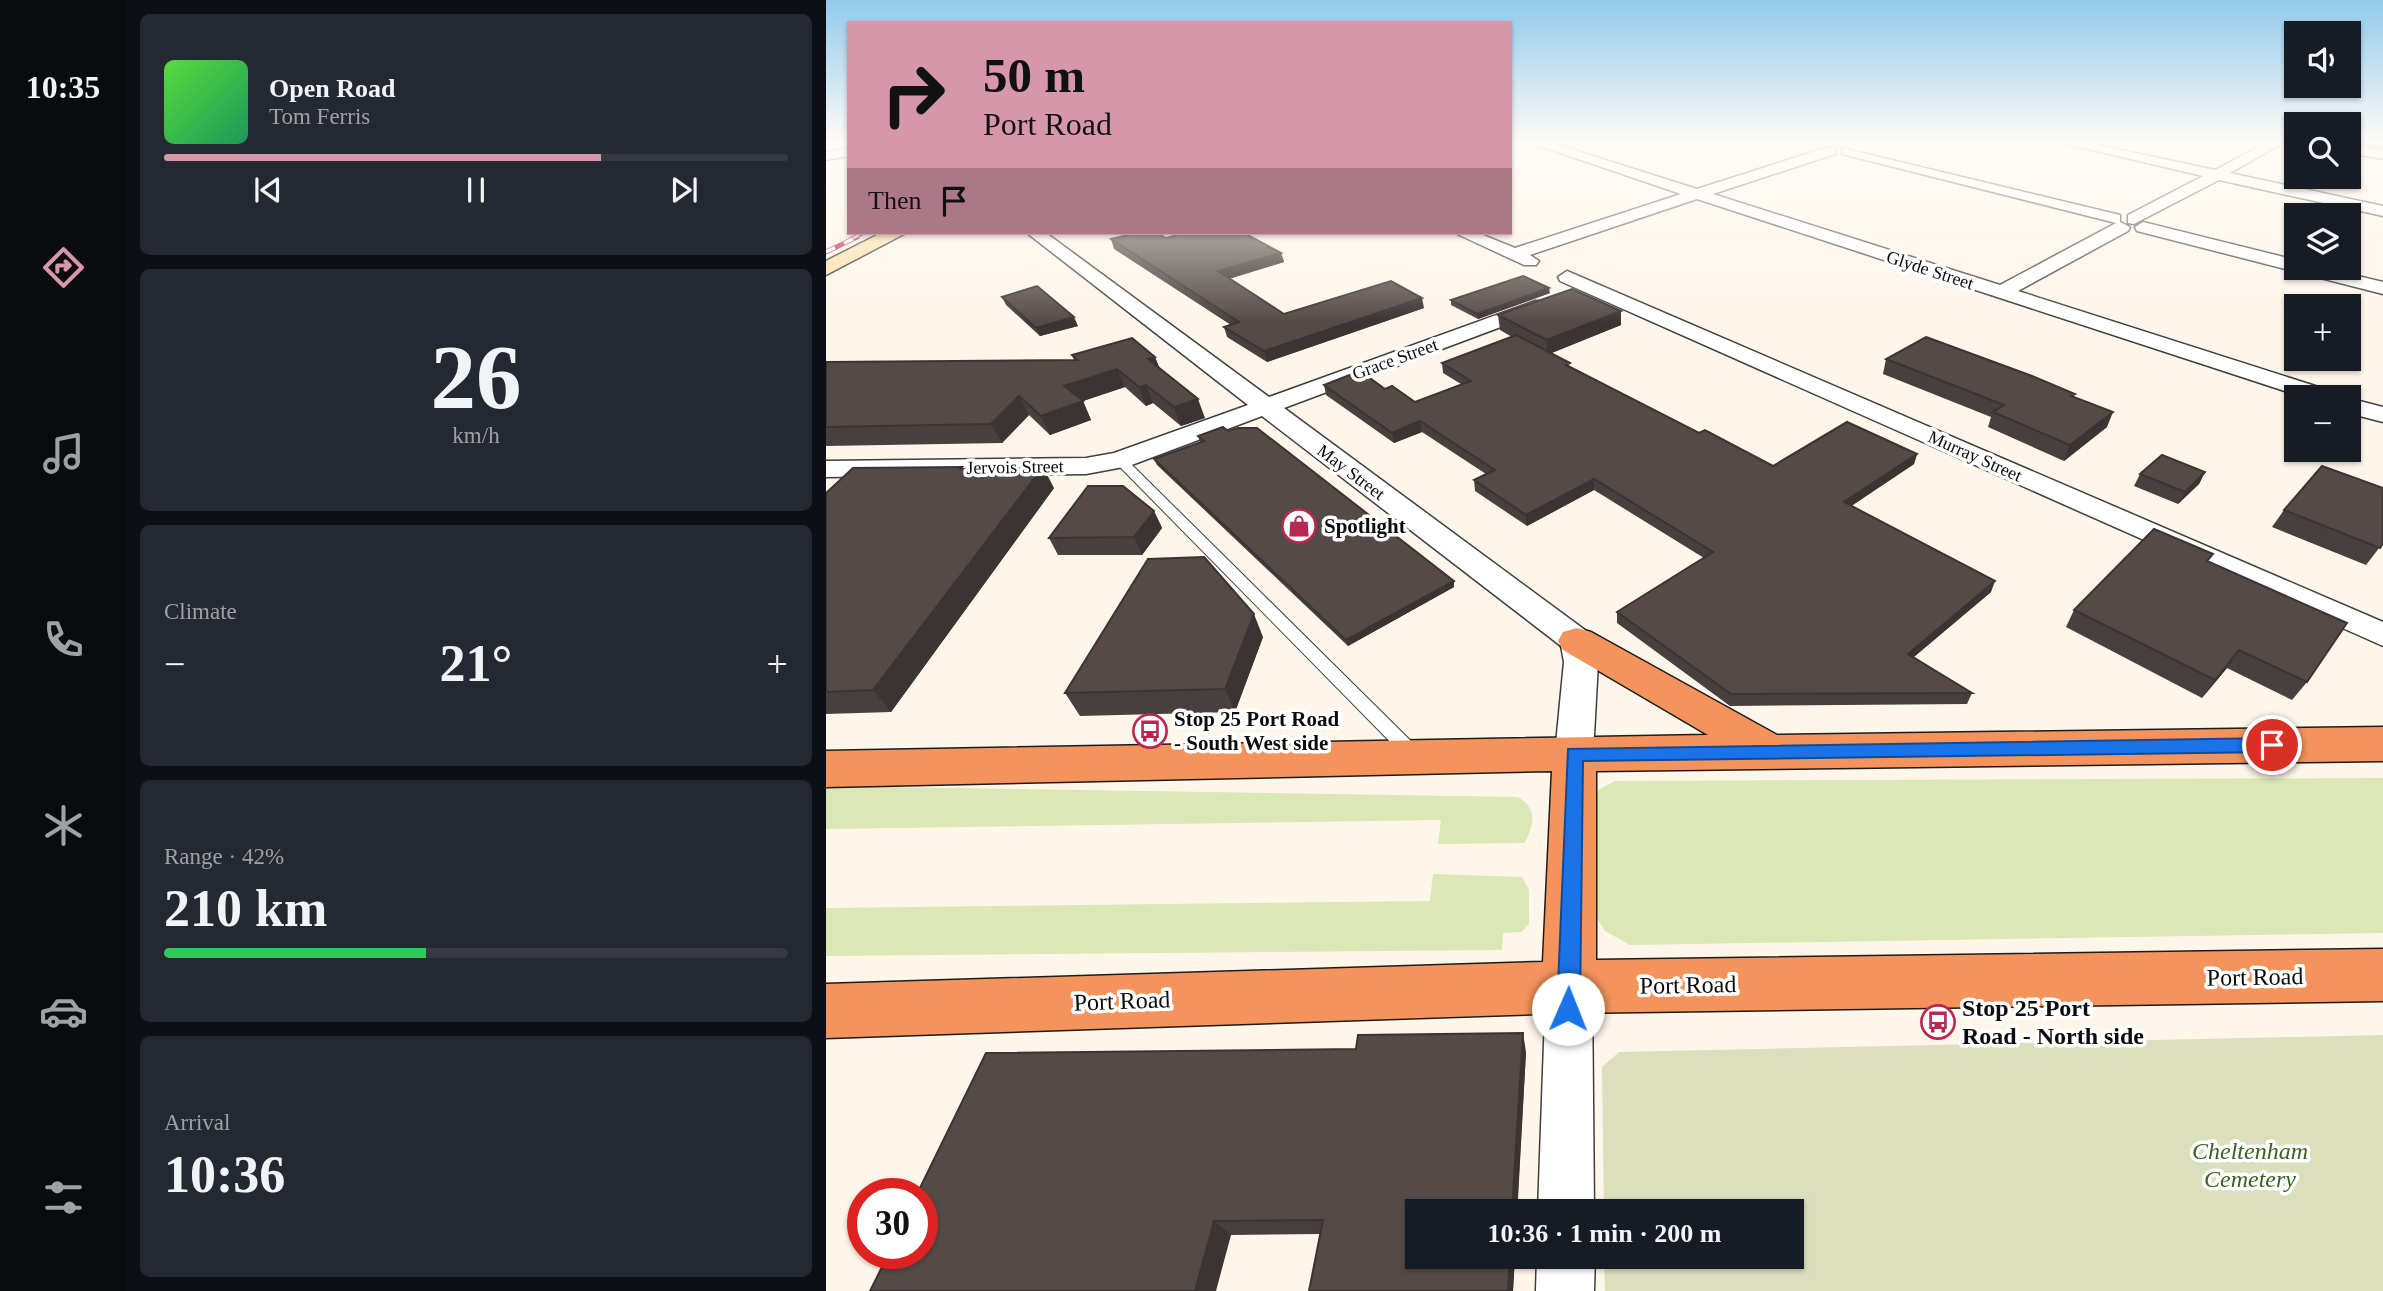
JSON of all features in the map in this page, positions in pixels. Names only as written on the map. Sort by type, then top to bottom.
[{"type":"highway","points":[[1577,641],[1772,752]]},
{"type":"highway","points":[[826,769],[1416,756],[2383,744]]},
{"type":"highway","points":[[1569,987],[1574,754]]},
{"type":"highway","name":"Port Road","points":[[826,1011],[1569,987],[2383,975]]},
{"type":"main road","points":[[826,269],[892,235]]},
{"type":"street","points":[[1469,235],[1522,258],[1675,202]]},
{"type":"street","name":"Glyde Street","points":[[1718,202],[2288,385]]},
{"type":"street","points":[[2050,202],[2284,263]]},
{"type":"street","points":[[2000,293],[2167,202]]},
{"type":"street","points":[[2343,202],[2383,211]]},
{"type":"street","name":"May Street","points":[[1038,235],[1577,641]]},
{"type":"street","points":[[2351,280],[2383,288]]},
{"type":"street","name":"Grace Street","points":[[1120,460],[1264,407],[1579,282]]},
{"type":"street","name":"Murray Street","points":[[1579,282],[2381,629]]},
{"type":"street","points":[[2361,409],[2383,415]]},
{"type":"street","name":"Jervois Street","points":[[826,469],[1086,466],[1120,460]]},
{"type":"street","points":[[1574,754],[1581,662],[1577,641]]},
{"type":"street","points":[[1566,1199],[1569,987]]},
{"type":"street","points":[[1565,1291],[1566,1269]]},
{"type":"lane","points":[[1120,460],[1416,756]]},
{"type":"green space","points":[[2383,778],[2383,933],[1630,945],[1605,931],[1594,913],[1591,800],[1600,789],[1615,781]]},
{"type":"green space","points":[[826,786],[1518,797],[1529,807],[1532,823],[1525,843],[1438,844],[1441,820],[826,829]]},
{"type":"green space","points":[[1433,874],[1522,877],[1529,890],[1529,924],[1521,932],[1503,933],[1502,950],[826,956],[826,908],[1430,901]]},
{"type":"green space","name":"Cheltenham Cemetery","points":[[2383,1035],[2383,1291],[1605,1291],[1604,1269],[1804,1269],[1804,1199],[1604,1199],[1602,1067],[1619,1052]]},
{"type":"building","points":[[1128,235],[1161,235],[1166,238],[1177,235],[1248,235],[1281,253],[1218,271],[1284,314],[1391,281],[1422,298],[1264,351],[1224,327],[1239,322],[1111,239]]},
{"type":"building","points":[[1523,276],[1549,288],[1477,314],[1451,300]]},
{"type":"building","points":[[1037,286],[1074,317],[1036,328],[1002,297]]},
{"type":"building","points":[[1572,289],[1621,311],[1547,340],[1498,315]]},
{"type":"building","points":[[1516,335],[1570,363],[1566,365],[1699,433],[1705,430],[1773,466],[1847,422],[1917,454],[1844,502],[1995,581],[1908,654],[1972,693],[1731,694],[1617,612],[1713,552],[1594,479],[1526,515],[1474,480],[1495,470],[1420,421],[1392,433],[1324,385],[1360,371],[1385,389],[1392,386],[1415,402],[1471,381],[1442,363]]},
{"type":"building","points":[[1926,337],[2032,376],[2075,394],[2071,396],[2113,412],[2070,445],[1993,412],[2004,405],[1886,359]]},
{"type":"building","points":[[1132,338],[1155,357],[1148,359],[1198,399],[1174,407],[1146,385],[1139,387],[1117,369],[1064,386],[1083,401],[1041,416],[1019,396],[991,424],[826,427],[826,362],[1077,360],[1072,355]]},
{"type":"building","name":"Spotlight","points":[[1223,427],[1228,431],[1257,428],[1454,581],[1346,640],[1154,459],[1204,441],[1198,436]]},
{"type":"building","points":[[2162,455],[2205,472],[2185,492],[2140,474]]},
{"type":"building","points":[[2322,466],[2383,488],[2383,543],[2380,548],[2284,510]]},
{"type":"building","points":[[962,467],[960,469],[1043,467],[873,690],[826,692],[826,493],[853,468]]},
{"type":"building","points":[[1088,486],[1123,486],[1154,511],[1134,537],[1049,538]]},
{"type":"building","points":[[2154,529],[2213,554],[2207,561],[2347,623],[2307,682],[2239,650],[2215,680],[2074,610]]},
{"type":"building","points":[[1204,557],[1254,614],[1225,689],[1065,693],[1148,559]]},
{"type":"building","points":[[1523,1033],[1513,1199],[1405,1199],[1405,1269],[1509,1269],[1508,1291],[1309,1291],[1323,1220],[1214,1221],[1195,1291],[870,1291],[881,1269],[938,1269],[938,1178],[925,1178],[986,1053],[1356,1049],[1358,1035]]},
{"type":"railway","points":[[853,238],[860,235]]},
{"type":"railway","points":[[826,252],[857,237]]},
{"type":"place","name":"Spotlight","points":[[1299,526]]},
{"type":"place","name":"Stop 25 Port Road - South West side","points":[[1150,731]]},
{"type":"place","name":"Stop 25 Port Road - North side","points":[[1938,1022]]},
{"type":"route","points":[[1568,1009],[1574,754],[2272,745]]}]
